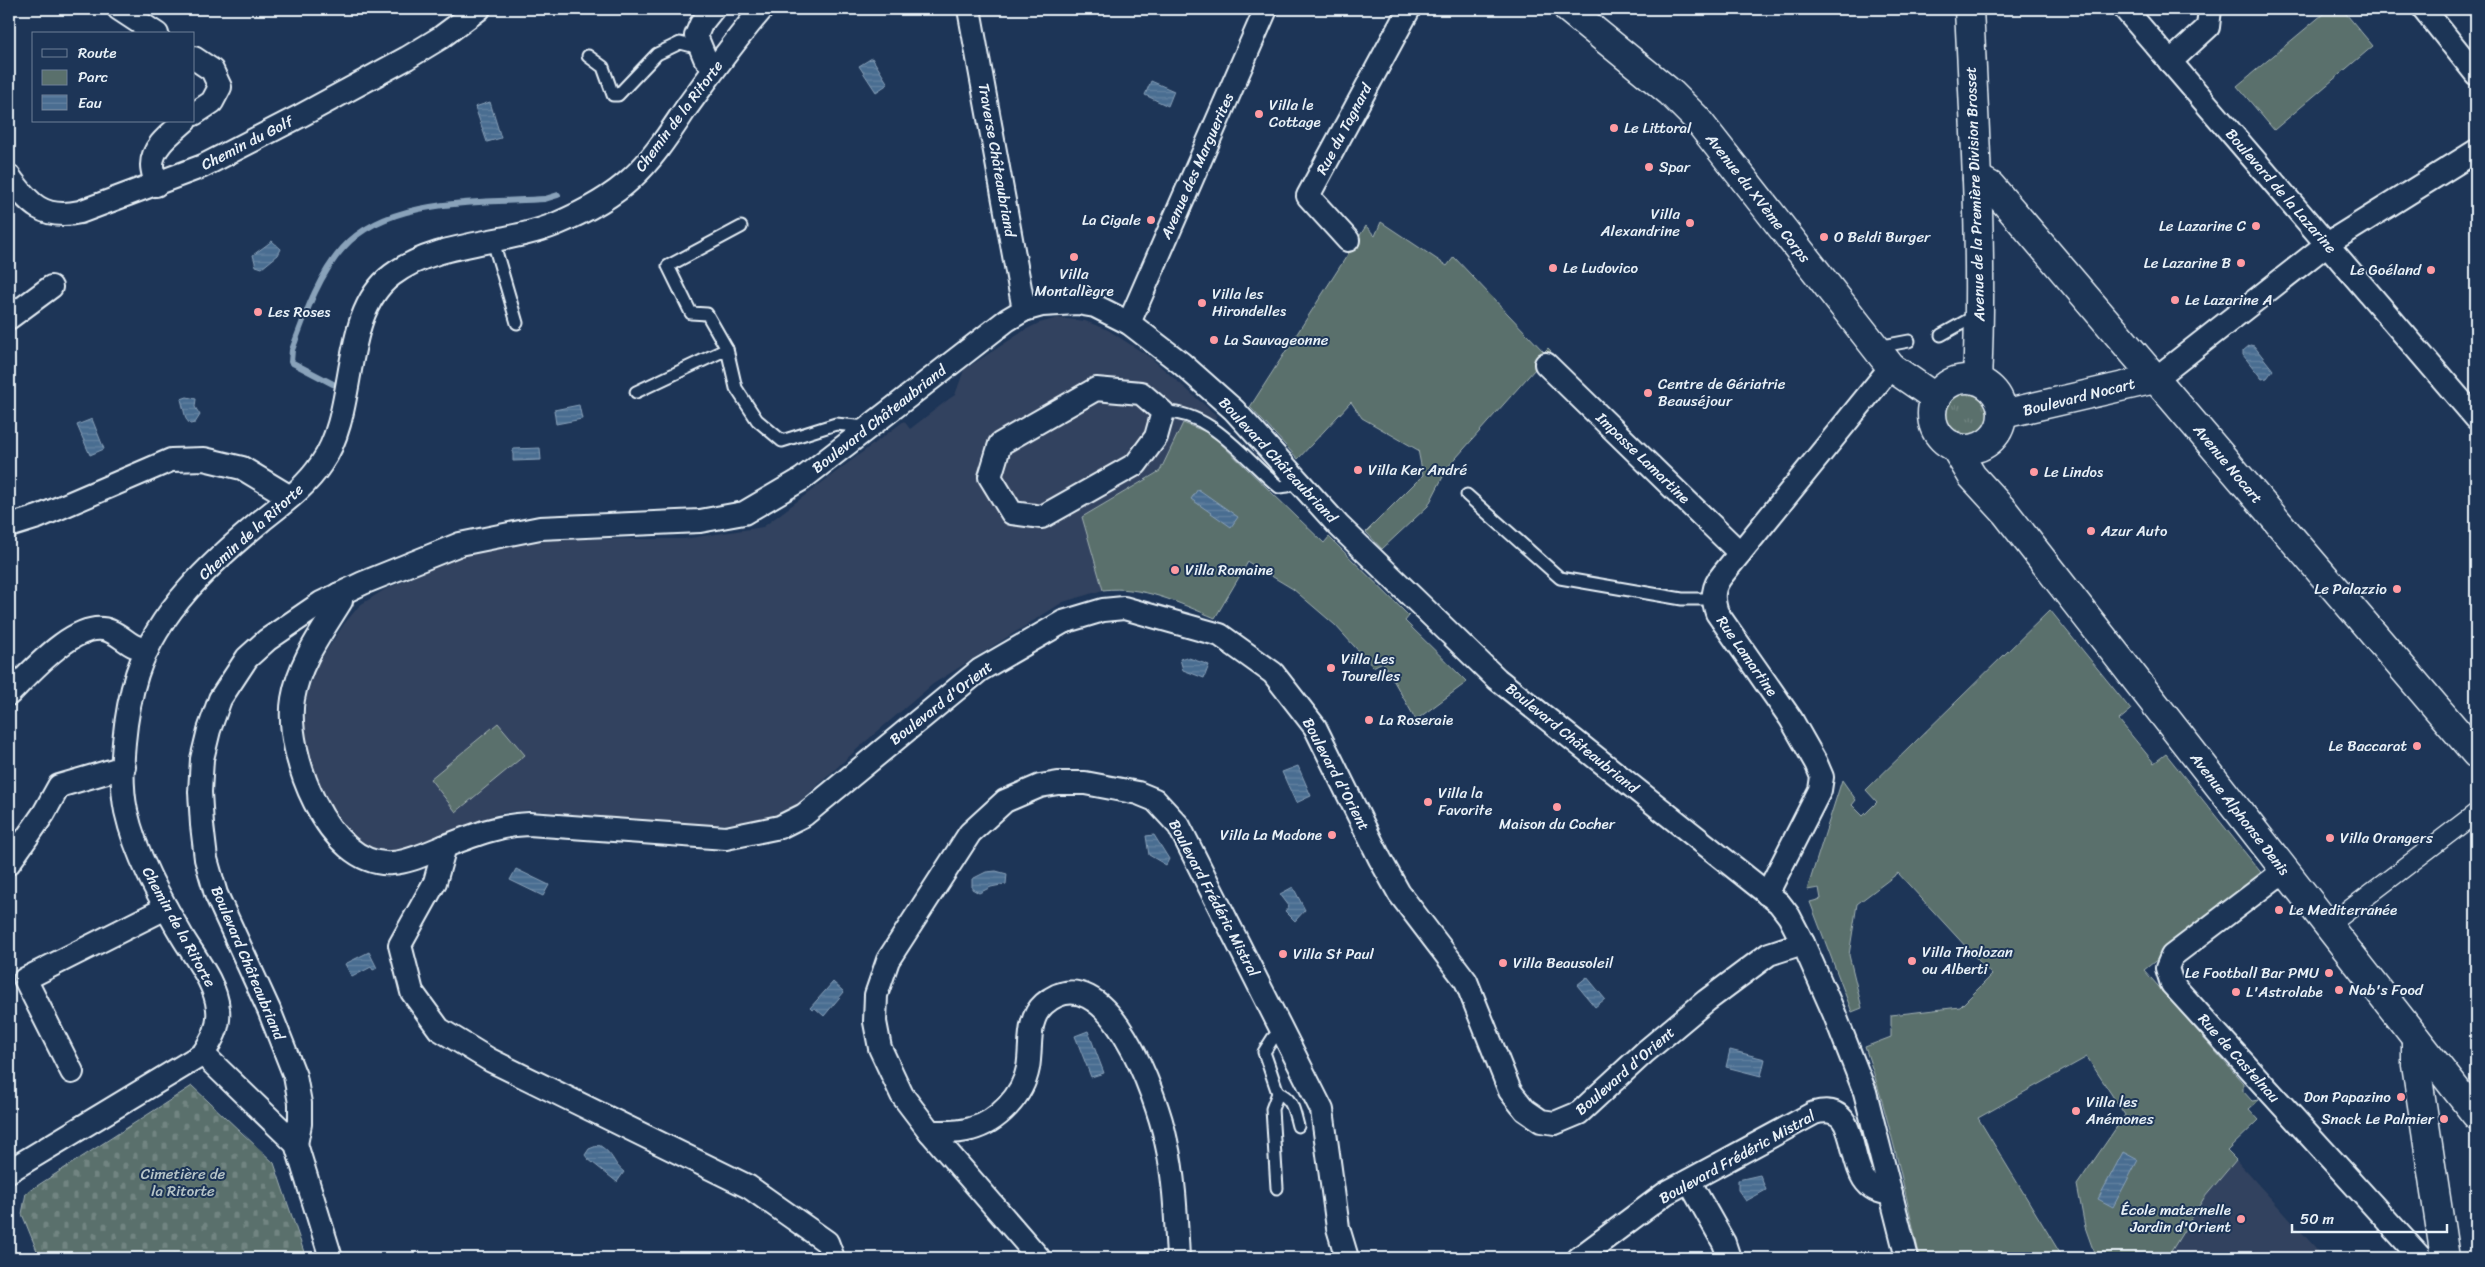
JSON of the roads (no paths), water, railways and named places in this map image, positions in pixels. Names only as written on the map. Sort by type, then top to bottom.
[{"type":"main road","name":"Avenue du XVème Corps","points":[[1568,9],[1671,93],[1696,118],[1883,357],[1936,398]]},
{"type":"main road","name":"Avenue de la Première Division Brosset","points":[[1969,9],[1978,178],[1980,313],[1977,380]]},
{"type":"main road","name":"Avenue Nocart","points":[[1978,178],[1990,186],[2476,754]]},
{"type":"main road","points":[[1965,378],[1977,380],[1988,385],[1996,393],[2002,414],[2000,426],[1987,443],[1976,448],[1965,449],[1954,446],[1944,440],[1937,431],[1932,409],[1936,398],[1943,388],[1953,381],[1965,378]]},
{"type":"main road","name":"Boulevard Nocart","points":[[2002,414],[2155,378]]},
{"type":"main road","name":"Avenue Alphonse Denis","points":[[1987,443],[1990,467],[2005,512]]},
{"type":"main road","name":"Avenue Alphonse Denis","points":[[1954,446],[1972,476],[2005,512],[2416,1039],[2472,1102]]},
{"type":"main road","points":[[2416,1039],[2416,1065],[2445,1258]]},
{"type":"street","points":[[119,9],[154,32]]},
{"type":"street","name":"Chemin du Golf","points":[[9,176],[29,203],[41,210],[62,215],[80,212],[203,166],[363,82],[440,38],[479,9]]},
{"type":"street","points":[[713,9],[701,24],[696,36],[699,48],[705,58],[715,68]]},
{"type":"street","name":"Chemin de la Ritorte","points":[[203,1054],[216,1032],[219,1012],[214,992],[153,884],[133,835],[126,808],[125,735],[137,674],[147,650],[184,595],[214,561],[290,497],[322,464],[333,445],[340,424],[363,317],[378,288],[390,276],[419,259],[532,233],[558,223],[613,193],[632,178],[653,155],[715,68],[762,9]]},
{"type":"street","name":"Traverse Châteaubriand","points":[[969,9],[1024,310]]},
{"type":"street","name":"Avenue des Marguerites","points":[[1129,323],[1266,9]]},
{"type":"street","name":"Rue du Tagnard","points":[[1348,240],[1308,196],[1409,9]]},
{"type":"street","name":"Boulevard de la Lazarine","points":[[2125,9],[2476,418]]},
{"type":"street","points":[[2170,62],[2208,27],[2210,9]]},
{"type":"street","points":[[2424,9],[2476,74]]},
{"type":"street","points":[[195,59],[212,70],[220,88],[212,102],[195,113]]},
{"type":"street","points":[[156,184],[152,166],[154,154],[167,137],[184,122]]},
{"type":"street","points":[[2155,378],[2327,244],[2476,151]]},
{"type":"street","points":[[9,318],[51,287]]},
{"type":"street","name":"Boulevard Châteaubriand","points":[[296,1144],[300,1124],[300,1103],[295,1076],[269,1010],[216,894],[206,859],[200,792],[202,758],[220,699],[247,658],[293,620],[339,594],[460,544],[510,532],[540,528],[700,521],[744,513],[802,479],[991,331],[1024,310],[1042,305],[1077,303],[1095,306],[1129,323],[1181,363],[1234,410],[1338,525],[1497,679],[1779,903],[1789,916],[1803,943]]},
{"type":"street","name":"Rue Lamartine","points":[[1767,894],[1820,790],[1822,777],[1791,719],[1725,626],[1712,599],[1719,579],[1883,357]]},
{"type":"street","name":"Impasse Lamartine","points":[[1546,364],[1740,553]]},
{"type":"street","points":[[1096,389],[1141,393],[1163,412],[1156,437],[1136,464],[1042,517],[1012,513],[990,477],[1000,444],[1096,389]]},
{"type":"street","points":[[9,526],[38,517],[171,460],[204,458],[242,468],[290,497]]},
{"type":"street","name":"Boulevard d'Orient","points":[[339,594],[341,601],[306,656],[292,699],[293,746],[312,799],[349,850],[371,861],[391,863],[405,861],[507,825],[529,824],[726,838],[780,827],[804,815],[980,670],[1062,622],[1104,610],[1124,608],[1220,635],[1273,673],[1315,727],[1380,859],[1399,893],[1466,982],[1510,1091],[1525,1110],[1541,1121],[1556,1123],[1579,1113],[1645,1052],[1706,1001],[1769,954],[1803,943]]},
{"type":"street","points":[[9,694],[49,655],[84,630],[108,630],[132,647],[147,650]]},
{"type":"street","points":[[9,863],[44,814],[59,786],[124,767]]},
{"type":"street","name":"Boulevard Frédéric Mistral","points":[[1039,1258],[930,1132],[902,1095],[888,1069],[880,1048],[875,1022],[876,995],[888,960],[970,833],[1005,801],[1040,786],[1058,783],[1085,783],[1120,789],[1155,800],[1179,826],[1322,1110],[1338,1228],[1347,1258]]},
{"type":"street","points":[[2328,926],[2476,813]]},
{"type":"street","points":[[445,846],[435,882],[400,945],[412,992],[439,1028],[498,1064],[749,1188],[827,1242],[833,1258]]},
{"type":"street","name":"Rue de Castelnau","points":[[2284,870],[2172,956],[2167,968],[2172,984],[2421,1258]]},
{"type":"street","points":[[72,1072],[25,979],[166,908]]},
{"type":"street","points":[[1803,943],[1865,1092],[1907,1258]]},
{"type":"street","points":[[930,1132],[955,1133],[973,1129],[991,1120],[1006,1108],[1020,1090],[1028,1069],[1034,1014],[1056,996],[1078,992],[1091,999],[1113,1018],[1126,1036],[1149,1087],[1166,1141],[1178,1258]]},
{"type":"street","points":[[9,1171],[203,1054],[296,1144],[332,1258]]},
{"type":"street","name":"Boulevard Frédéric Mistral","points":[[1580,1258],[1666,1193],[1814,1113],[1823,1110],[1833,1113],[1849,1128],[1860,1174],[1867,1186],[1879,1193],[1891,1193]]},
{"type":"street","points":[[1689,1181],[1724,1243],[1729,1258]]},
{"type":"lane","points":[[588,56],[603,67],[613,95],[618,95],[657,54],[680,43],[699,48]]},
{"type":"lane","points":[[741,227],[668,266],[691,314],[707,314],[727,349],[736,388],[757,420],[782,441],[836,424],[868,427]]},
{"type":"lane","points":[[493,241],[517,324]]},
{"type":"lane","points":[[1942,335],[1980,313]]},
{"type":"lane","points":[[1883,357],[1909,341]]},
{"type":"lane","points":[[636,392],[727,349]]},
{"type":"lane","points":[[1163,412],[1191,417],[1211,426],[1279,487],[1288,486],[1295,478]]},
{"type":"lane","points":[[1467,495],[1560,578],[1682,599],[1712,599]]},
{"type":"lane","points":[[1277,1188],[1272,1109],[1278,1093],[1264,1052],[1273,1038],[1282,1030]]},
{"type":"lane","points":[[1278,1093],[1286,1096],[1292,1106],[1298,1126]]},
{"type":"water","points":[[872,58],[888,84],[876,92],[859,66]]},
{"type":"water","points":[[1151,81],[1174,91],[1168,106],[1145,95]]},
{"type":"water","points":[[490,102],[501,138],[487,142],[475,107]]},
{"type":"water","points":[[272,241],[281,249],[278,255],[262,268],[256,266],[253,255]]},
{"type":"water","points":[[2250,345],[2254,346],[2273,370],[2267,378],[2262,379],[2243,355],[2243,351]]},
{"type":"water","points":[[187,397],[196,399],[195,407],[200,415],[195,423],[190,424],[186,419],[181,399]]},
{"type":"water","points":[[579,405],[582,419],[556,424],[554,410]]},
{"type":"water","points":[[92,419],[104,449],[90,455],[77,425]]},
{"type":"water","points":[[540,448],[541,460],[513,461],[513,449]]},
{"type":"water","points":[[1198,489],[1238,517],[1231,527],[1191,499]]},
{"type":"water","points":[[1186,657],[1209,665],[1204,678],[1183,670],[1180,659]]},
{"type":"water","points":[[1298,766],[1311,796],[1296,803],[1282,772]]},
{"type":"water","points":[[1154,835],[1169,859],[1166,865],[1149,855],[1146,836]]},
{"type":"water","points":[[516,869],[549,885],[543,896],[510,880]]},
{"type":"water","points":[[996,871],[1007,874],[1006,884],[991,887],[979,893],[972,889],[972,879],[986,872]]},
{"type":"water","points":[[1293,887],[1305,910],[1295,921],[1285,911],[1289,906],[1280,894]]},
{"type":"water","points":[[369,952],[377,968],[373,970],[371,967],[352,977],[345,964]]},
{"type":"water","points":[[1587,977],[1605,999],[1595,1007],[1577,985]]},
{"type":"water","points":[[833,982],[844,992],[824,1016],[815,1008],[812,1010],[810,1008]]},
{"type":"water","points":[[1088,1031],[1104,1073],[1091,1077],[1075,1036]]},
{"type":"water","points":[[1730,1050],[1765,1059],[1761,1076],[1726,1067]]},
{"type":"water","points":[[599,1145],[608,1152],[624,1172],[617,1182],[585,1155],[589,1149]]},
{"type":"water","points":[[2123,1152],[2138,1160],[2113,1207],[2098,1199]]},
{"type":"water","points":[[1760,1175],[1766,1190],[1746,1201],[1738,1190],[1738,1180]]},
{"type":"waterway","points":[[333,384],[291,362],[292,350],[313,296],[326,271],[343,248],[362,231],[385,219],[410,211],[437,206],[545,199],[558,195]]},
{"type":"place","name":"Villa le Cottage","points":[[1259,114]]},
{"type":"place","name":"Le Littoral","points":[[1614,128]]},
{"type":"place","name":"Spar","points":[[1649,167]]},
{"type":"place","name":"La Cigale","points":[[1151,220]]},
{"type":"place","name":"Villa Alexandrine","points":[[1690,223]]},
{"type":"place","name":"Le Lazarine C","points":[[2256,226]]},
{"type":"place","name":"O Beldi Burger","points":[[1824,237]]},
{"type":"place","name":"Villa Montallègre","points":[[1074,257]]},
{"type":"place","name":"Le Lazarine B","points":[[2241,263]]},
{"type":"place","name":"Le Ludovico","points":[[1553,268]]},
{"type":"place","name":"Le Goéland","points":[[2431,270]]},
{"type":"place","name":"Le Lazarine A","points":[[2175,300]]},
{"type":"place","name":"Villa les Hirondelles","points":[[1202,303]]},
{"type":"place","name":"Les Roses","points":[[258,312]]},
{"type":"place","name":"La Sauvageonne","points":[[1214,340]]},
{"type":"place","name":"Centre de Gériatrie Beauséjour","points":[[1648,393]]},
{"type":"place","name":"Villa Ker André","points":[[1358,470]]},
{"type":"place","name":"Le Lindos","points":[[2034,472]]},
{"type":"place","name":"Azur Auto","points":[[2091,531]]},
{"type":"place","name":"Villa Romaine","points":[[1175,570]]},
{"type":"place","name":"Le Palazzio","points":[[2397,589]]},
{"type":"place","name":"Villa Les Tourelles","points":[[1331,668]]},
{"type":"place","name":"La Roseraie","points":[[1369,720]]},
{"type":"place","name":"Le Baccarat","points":[[2417,746]]},
{"type":"place","name":"Villa la Favorite","points":[[1428,802]]},
{"type":"place","name":"Maison du Cocher","points":[[1557,807]]},
{"type":"place","name":"Villa La Madone","points":[[1332,835]]},
{"type":"place","name":"Villa Orangers","points":[[2330,838]]},
{"type":"place","name":"Le Mediterranée","points":[[2279,910]]},
{"type":"place","name":"Villa St Paul","points":[[1283,954]]},
{"type":"place","name":"Villa Tholozan ou Alberti","points":[[1912,961]]},
{"type":"place","name":"Villa Beausoleil","points":[[1503,963]]},
{"type":"place","name":"Le Football Bar PMU","points":[[2329,973]]},
{"type":"place","name":"Nab's Food","points":[[2339,990]]},
{"type":"place","name":"L'Astrolabe","points":[[2236,992]]},
{"type":"place","name":"Don Papazino","points":[[2401,1097]]},
{"type":"place","name":"Villa les Anémones","points":[[2076,1111]]},
{"type":"place","name":"Snack Le Palmier","points":[[2444,1119]]},
{"type":"place","name":"École maternelle Jardin d'Orient","points":[[2241,1219]]},
{"type":"park label","name":"Cimetière de la Ritorte","points":[[183,1182]]}]
